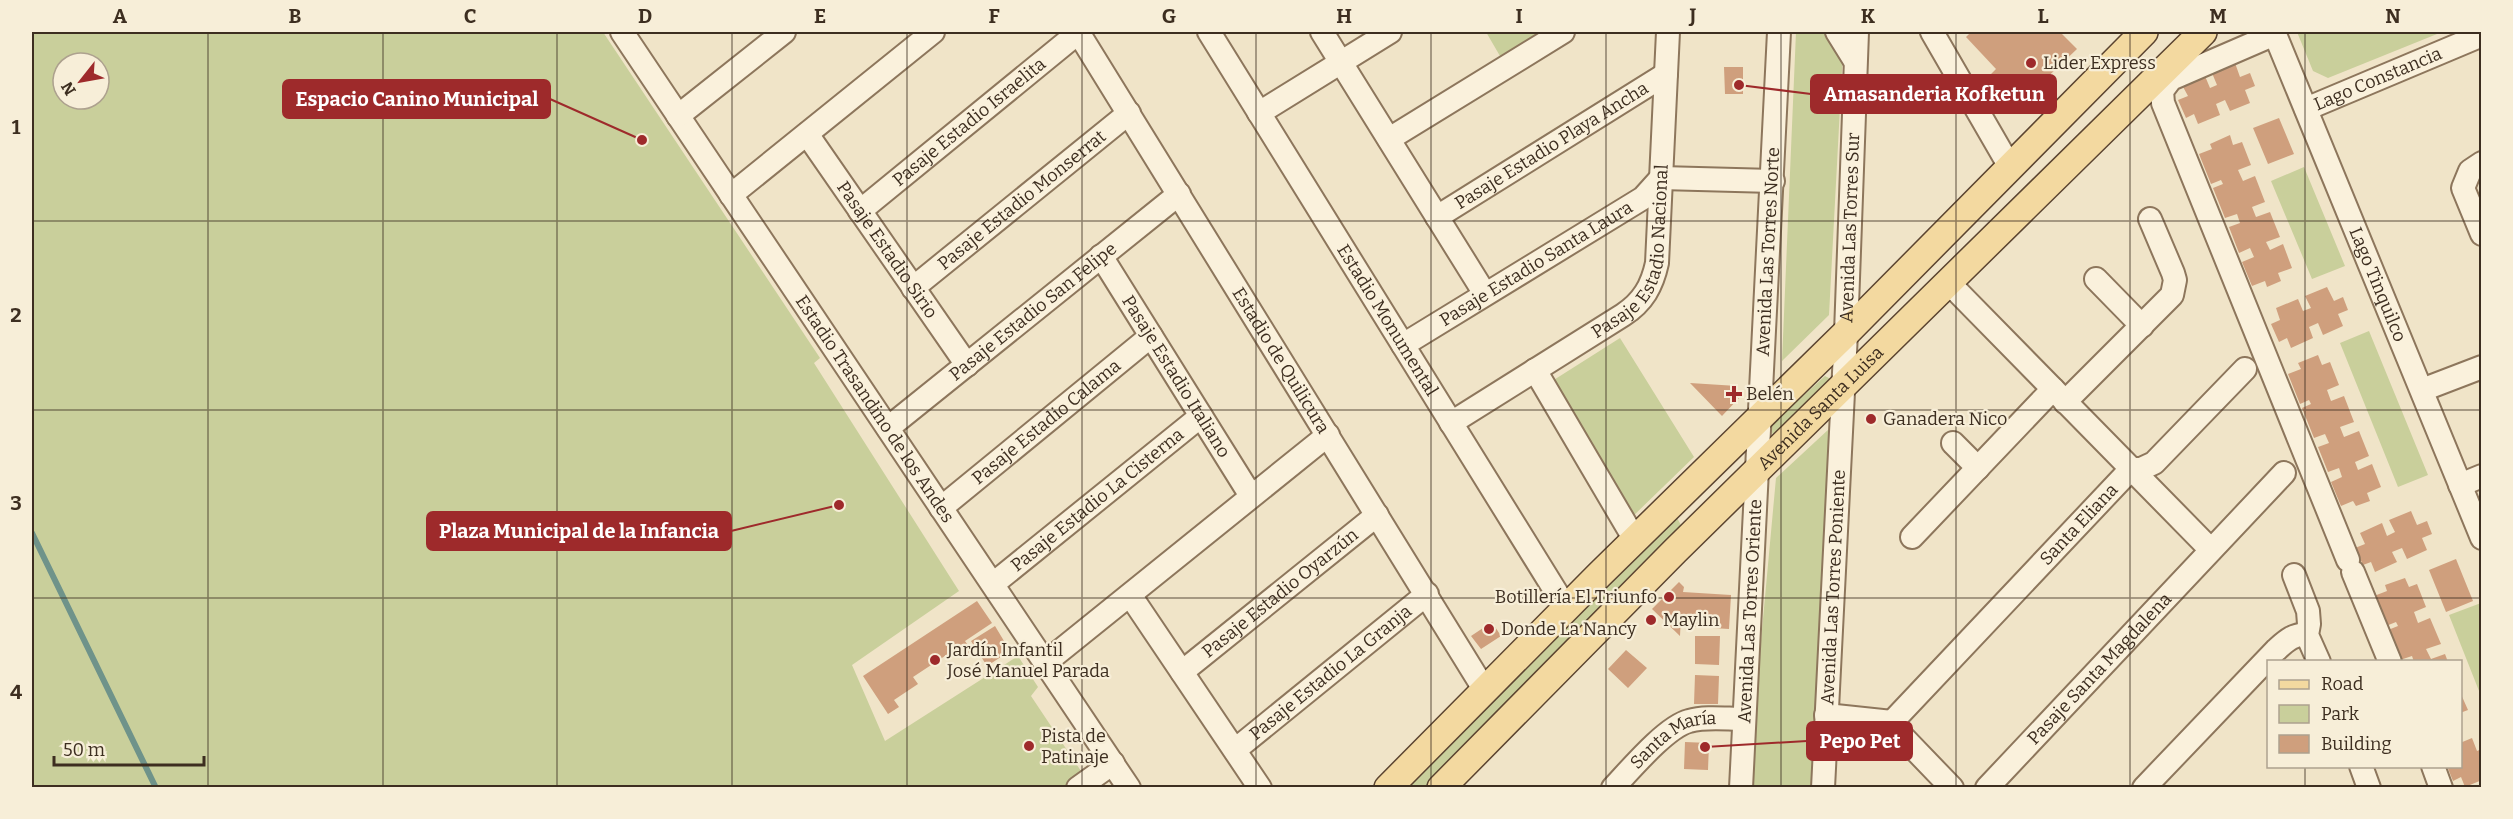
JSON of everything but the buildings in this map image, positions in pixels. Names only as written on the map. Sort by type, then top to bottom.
[{"type":"main road","name":"Avenida Santa Luisa","points":[[1388,788],[1484,689],[1846,333],[2144,32]]},
{"type":"main road","points":[[2160,32],[2167,43],[2176,48],[2198,37]]},
{"type":"main road","name":"Avenida Santa Luisa","points":[[1441,788],[1756,472],[2198,37]]},
{"type":"street","points":[[678,116],[784,32]]},
{"type":"street","points":[[731,195],[933,32]]},
{"type":"street","name":"Estadio de Quilicura","points":[[1078,32],[1484,689]]},
{"type":"street","name":"Pasaje Estadio Israelita","points":[[860,211],[1078,32]]},
{"type":"street","name":"Estadio Monumental","points":[[1209,32],[1566,608]]},
{"type":"street","points":[[1322,32],[1485,294]]},
{"type":"street","points":[[1259,113],[1390,32]]},
{"type":"street","points":[[1389,139],[1563,32]]},
{"type":"street","name":"Pasaje Estadio Nacional","points":[[1451,423],[1633,308],[1649,290],[1657,263],[1668,32]]},
{"type":"street","name":"Avenida Las Torres Norte","points":[[1756,472],[1773,182],[1779,32]]},
{"type":"street","points":[[1837,32],[1855,61]]},
{"type":"street","name":"Avenida Las Torres Sur","points":[[1842,387],[1857,32]]},
{"type":"street","points":[[1932,32],[2010,167]]},
{"type":"street","points":[[2274,33],[2172,79],[2162,91],[2163,103],[2389,660]]},
{"type":"street","name":"Lago Tinquilco","points":[[2274,33],[2481,538]]},
{"type":"street","name":"Estadio Trasandino de los Andes","points":[[628,34],[678,116],[1129,788]]},
{"type":"street","name":"Lago Constancia","points":[[2306,110],[2481,34]]},
{"type":"street","name":"Pasaje Estadio Playa Ancha","points":[[1437,217],[1666,74]]},
{"type":"street","name":"Pasaje Estadio Monserrat","points":[[913,288],[1129,113]]},
{"type":"street","name":"Pasaje Estadio Sirio","points":[[807,134],[966,365]]},
{"type":"street","points":[[2481,163],[2470,171],[2463,189],[2481,234]]},
{"type":"street","points":[[1661,178],[1773,182]]},
{"type":"street","name":"Pasaje Estadio Santa Laura","points":[[1403,345],[1643,198],[1661,178]]},
{"type":"street","name":"Pasaje Estadio San Felipe","points":[[888,428],[1179,194]]},
{"type":"street","points":[[1912,537],[1978,468],[2168,301],[2175,288],[2173,273],[2150,219]]},
{"type":"street","name":"Pasaje Estadio Italiano","points":[[1101,256],[1251,496]]},
{"type":"street","points":[[2096,279],[2142,326]]},
{"type":"street","name":"Santa Eliana","points":[[1892,722],[2131,469],[1948,282]]},
{"type":"street","name":"Pasaje Estadio Calama","points":[[941,508],[1151,336]]},
{"type":"street","points":[[2422,390],[2481,367]]},
{"type":"street","points":[[2131,469],[2141,469],[2154,463],[2245,369]]},
{"type":"street","points":[[1534,370],[1635,540]]},
{"type":"street","name":"Avenida Las Torres Poniente","points":[[1822,788],[1842,387]]},
{"type":"street","name":"Pasaje Estadio La Cisterna","points":[[993,584],[1201,416]]},
{"type":"street","points":[[1046,663],[1328,435]]},
{"type":"street","points":[[1953,443],[1978,468]]},
{"type":"street","points":[[2131,469],[2211,550]]},
{"type":"street","name":"Avenida Las Torres Oriente","points":[[1741,788],[1756,472]]},
{"type":"street","name":"Pasaje Santa Magdalena","points":[[1987,788],[2284,473]]},
{"type":"street","points":[[2460,485],[2481,476]]},
{"type":"street","name":"Pasaje Estadio Oyarzún","points":[[1182,672],[1377,515]]},
{"type":"street","points":[[2294,575],[2308,611],[2307,635],[2318,660]]},
{"type":"street","name":"Pasaje Estadio La Granja","points":[[1235,750],[1427,594]]},
{"type":"street","points":[[1130,595],[1260,788]]},
{"type":"street","points":[[2144,788],[2276,650],[2292,638],[2307,635]]},
{"type":"street","points":[[1826,715],[1892,722],[1899,733],[1947,785]]},
{"type":"street","name":"Santa María","points":[[1620,784],[1666,734],[1683,722],[1699,719],[1744,719]]},
{"type":"street","points":[[1091,784],[1113,763]]},
{"type":"street","points":[[2362,768],[2369,788]]},
{"type":"street","points":[[2434,768],[2441,788]]},
{"type":"green space","points":[[32,32],[603,32],[820,358],[814,363],[959,591],[852,665],[885,741],[1018,656],[1038,687],[1031,696],[1085,777],[1070,788],[32,787]]},
{"type":"green space","points":[[1486,32],[1541,32],[1500,56]]},
{"type":"green space","points":[[1796,32],[1844,32],[1829,315],[1782,361]]},
{"type":"green space","points":[[2297,32],[2442,32],[2328,78],[2313,71]]},
{"type":"green space","points":[[2304,167],[2345,266],[2312,279],[2271,181]]},
{"type":"green space","points":[[2369,331],[2428,475],[2398,487],[2340,343]]},
{"type":"green space","points":[[1620,338],[1694,457],[1630,519],[1549,383]]},
{"type":"green space","points":[[1825,376],[1831,379],[1777,441],[1769,428]]},
{"type":"green space","points":[[1829,429],[1811,787],[1753,788],[1758,673],[1776,478]]},
{"type":"green space","points":[[1676,516],[1682,527],[1425,787],[1406,788]]},
{"type":"green space","points":[[2481,603],[2481,696],[2449,615]]},
{"type":"waterway","points":[[32,533],[156,788]]},
{"type":"place","name":"Lider Express","points":[[2031,63]]},
{"type":"place","name":"Amasanderia Kofketun","points":[[1739,85]]},
{"type":"place","name":"Espacio Canino Municipal","points":[[642,140]]},
{"type":"place","name":"Belén","points":[[1734,394]]},
{"type":"place","name":"Ganadera Nico","points":[[1871,419]]},
{"type":"place","name":"Plaza Municipal de la Infancia","points":[[839,505]]},
{"type":"place","name":"Botillería El Triunfo","points":[[1669,597]]},
{"type":"place","name":"Maylin","points":[[1651,620]]},
{"type":"place","name":"Donde La Nancy","points":[[1489,629]]},
{"type":"place","name":"Jardín Infantil José Manuel Parada","points":[[935,660]]},
{"type":"place","name":"Pista de Patinaje","points":[[1029,746]]},
{"type":"place","name":"Pepo Pet","points":[[1705,747]]}]
